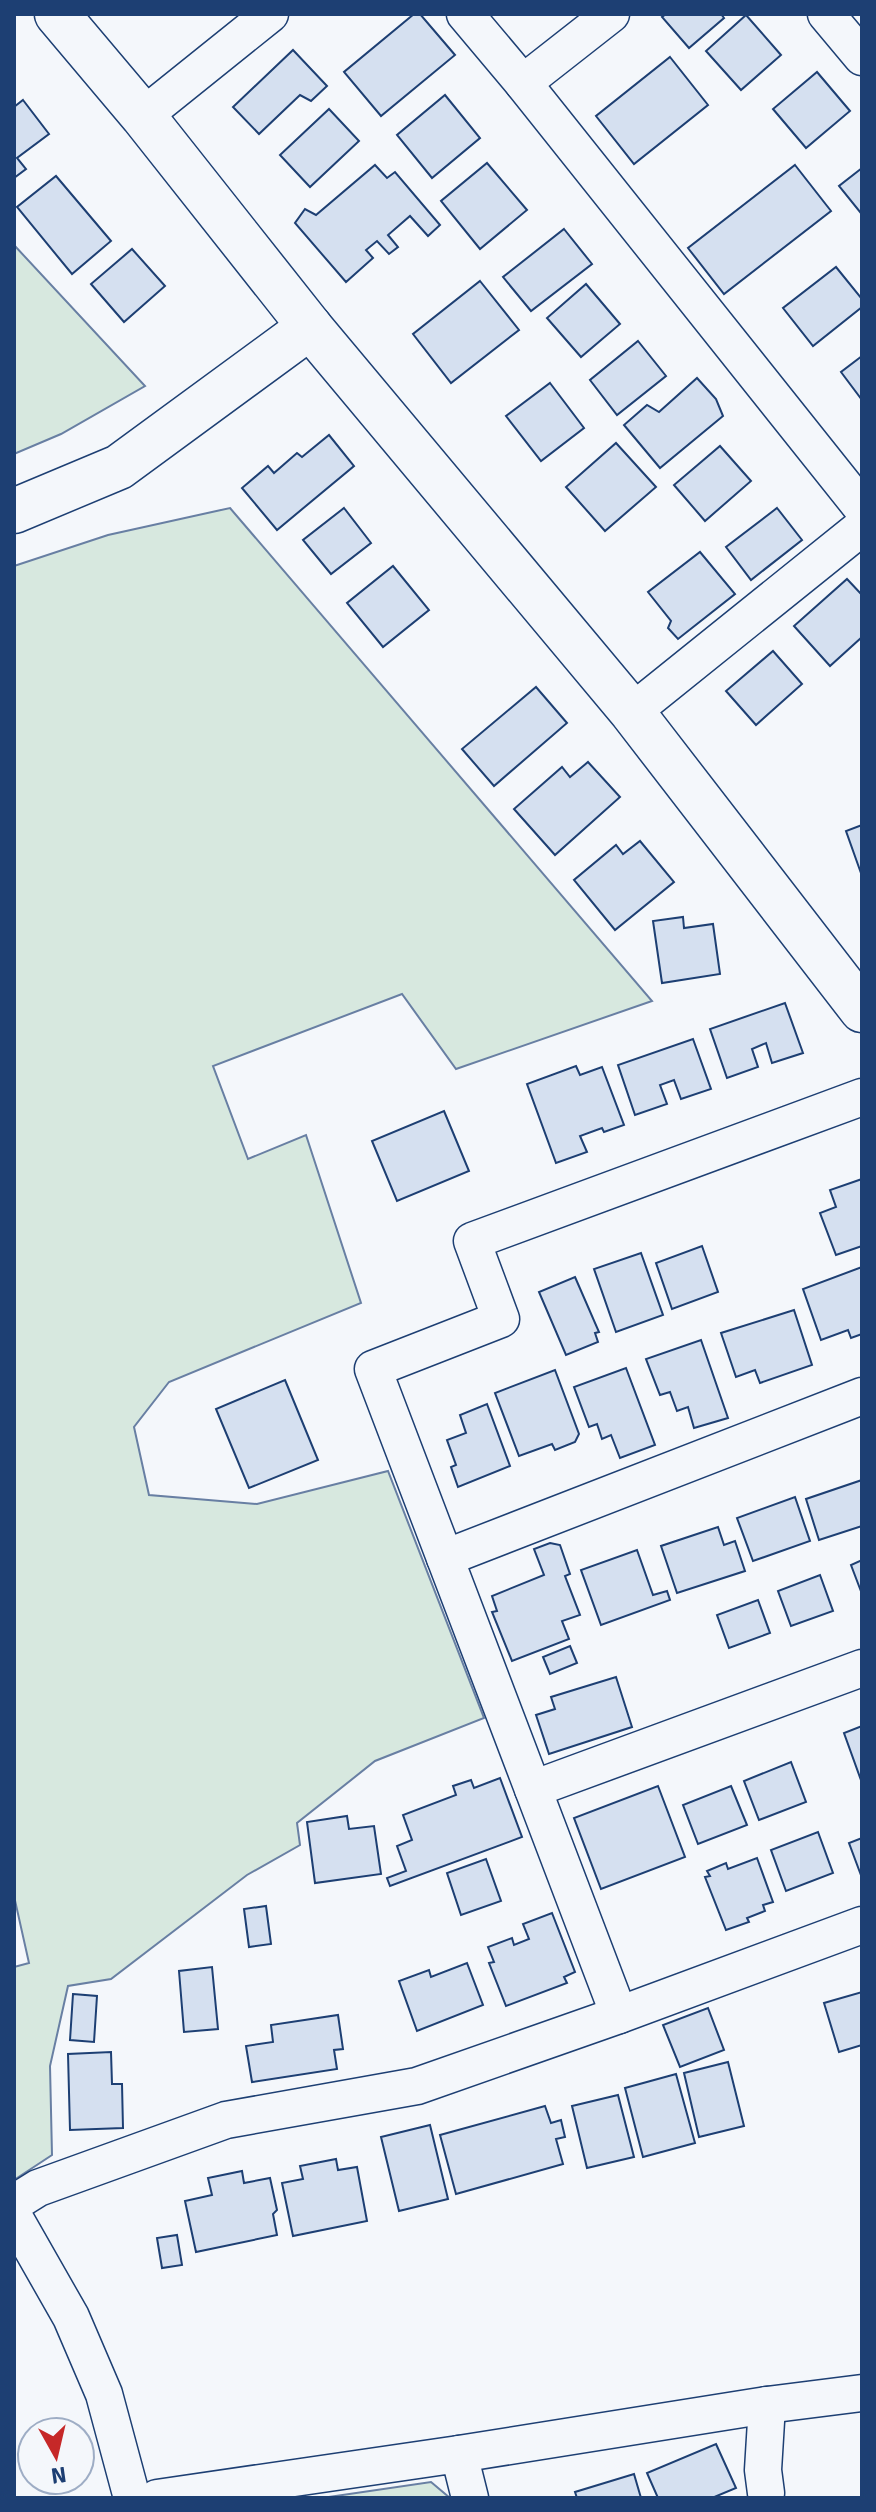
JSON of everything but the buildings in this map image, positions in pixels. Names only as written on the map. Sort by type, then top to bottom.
[{"type":"street","points":[[57,14],[143,116],[310,327],[632,712],[862,1010]]},
{"type":"street","points":[[143,116],[270,14]]},
{"type":"street","points":[[465,14],[862,508]]},
{"type":"street","points":[[523,83],[611,14]]},
{"type":"street","points":[[826,14],[862,57]]},
{"type":"street","points":[[14,511],[119,467],[310,327]]},
{"type":"street","points":[[632,712],[862,527]]},
{"type":"street","points":[[619,2015],[373,1369],[501,1319],[472,1241],[862,1097]]},
{"type":"street","points":[[445,1558],[862,1396]]},
{"type":"street","points":[[533,1789],[862,1668]]},
{"type":"street","points":[[14,2203],[38,2188],[226,2120],[417,2086],[862,1925]]},
{"type":"street","points":[[14,2217],[71,2317],[104,2394],[132,2498]]},
{"type":"street","points":[[157,2498],[862,2393]]},
{"type":"street","points":[[766,2493],[763,2470],[767,2405]]},
{"type":"street","points":[[459,2454],[470,2498]]},
{"type":"shaded area","points":[[14,245],[145,386],[61,434],[14,454]]},
{"type":"shaded area","points":[[230,508],[652,1001],[456,1069],[402,994],[213,1066],[248,1159],[306,1135],[361,1303],[169,1382],[134,1427],[149,1495],[257,1504],[388,1471],[484,1718],[375,1761],[297,1823],[300,1845],[247,1875],[111,1979],[68,1986],[50,2066],[52,2155],[14,2180],[14,1967],[29,1963],[14,1896],[14,566],[108,535]]},
{"type":"shaded area","points":[[431,2482],[450,2498],[322,2498]]}]
